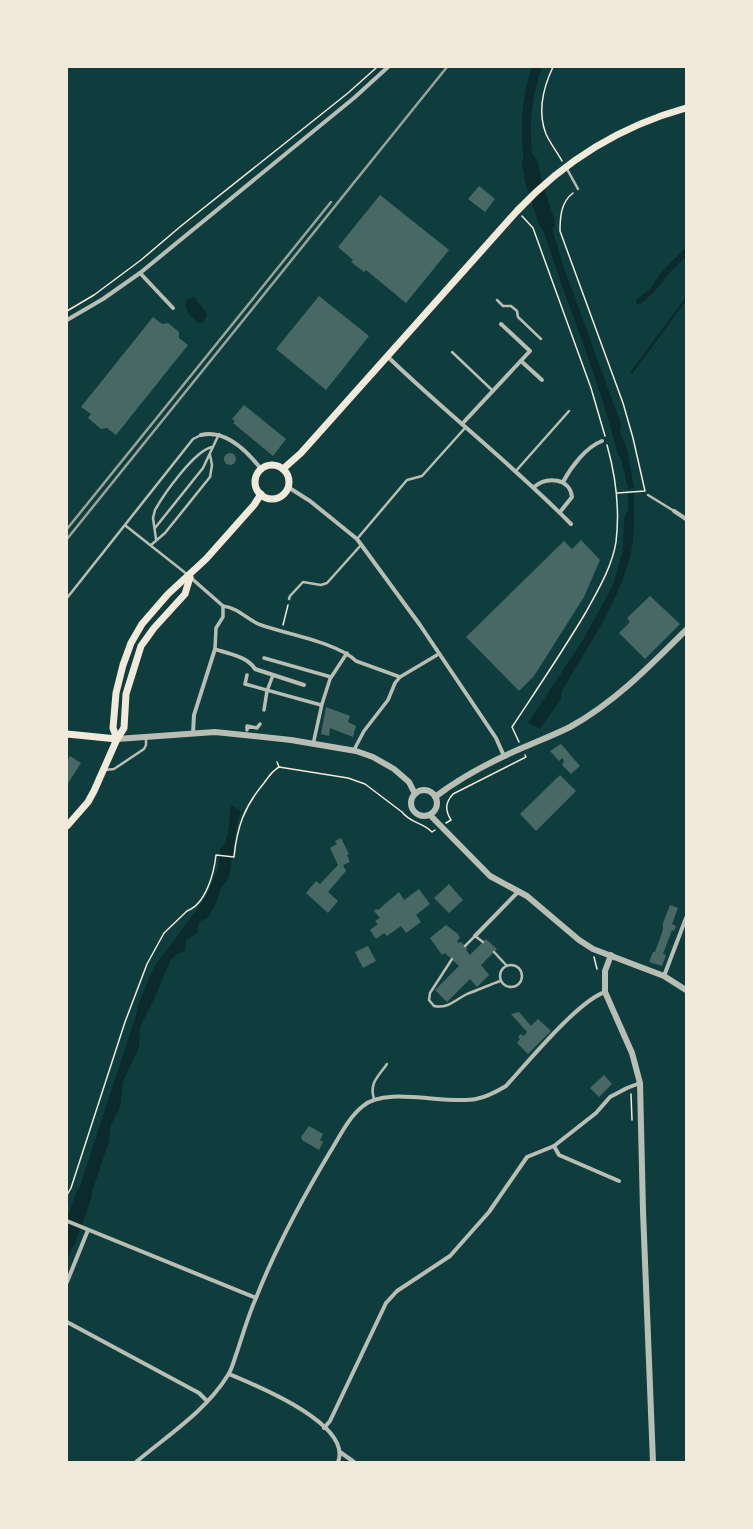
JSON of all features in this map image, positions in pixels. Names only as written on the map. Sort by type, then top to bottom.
[{"type":"main road","points":[[283,469],[301,453],[517,211],[549,180],[565,166],[582,155],[641,123],[686,108]]},
{"type":"main road","points":[[270,465],[283,469],[287,476],[288,487],[283,494],[276,498],[268,498],[261,494],[256,488],[255,479],[261,469],[270,465]]},
{"type":"main road","points":[[116,739],[114,728],[116,693],[123,665],[131,643],[142,624],[168,594],[190,576],[254,505],[261,494]]},
{"type":"main road","points":[[67,826],[88,802],[104,770],[116,739],[124,728],[126,694],[142,646],[154,628],[185,594],[190,576]]},
{"type":"main road","points":[[67,734],[116,739]]},
{"type":"street","points":[[67,320],[103,299],[140,273],[354,98],[388,67]]},
{"type":"street","points":[[140,273],[173,308]]},
{"type":"street","points":[[463,426],[492,390],[530,351],[501,324]]},
{"type":"street","points":[[388,357],[420,388],[534,487],[571,524]]},
{"type":"street","points":[[521,361],[542,380]]},
{"type":"street","points":[[201,435],[208,433],[219,434],[234,442],[250,456],[261,469]]},
{"type":"street","points":[[563,482],[574,466],[596,443],[602,441]]},
{"type":"street","points":[[534,487],[539,483],[548,480],[563,482],[571,491],[572,497],[560,512]]},
{"type":"street","points":[[288,487],[310,500],[357,539],[420,624],[496,738],[504,756]]},
{"type":"street","points":[[674,511],[686,519]]},
{"type":"street","points":[[190,576],[223,606],[233,607],[259,624],[347,653],[356,661],[400,677]]},
{"type":"street","points":[[193,733],[194,714],[214,649],[216,628],[223,617],[223,606]]},
{"type":"street","points":[[435,797],[448,787],[504,756],[569,727],[610,701],[686,630]]},
{"type":"street","points":[[214,649],[245,659],[251,663],[255,669],[304,685]]},
{"type":"street","points":[[314,740],[321,705],[331,677],[347,653]]},
{"type":"street","points":[[355,748],[364,731],[388,700],[395,683],[400,677],[437,655]]},
{"type":"street","points":[[264,658],[331,677]]},
{"type":"street","points":[[247,675],[245,684],[321,705]]},
{"type":"street","points":[[264,710],[267,691],[273,675]]},
{"type":"street","points":[[247,730],[247,726],[257,728],[260,724]]},
{"type":"street","points":[[116,739],[193,733],[238,734],[290,740],[366,754],[381,761],[405,778],[415,794]]},
{"type":"street","points":[[415,794],[426,791],[435,797],[437,805],[430,815]]},
{"type":"street","points":[[415,794],[411,804],[413,811],[419,815],[430,815],[490,876],[527,896],[579,940],[593,949],[664,976],[686,990]]},
{"type":"street","points":[[475,936],[518,892]]},
{"type":"street","points":[[664,976],[686,918]]},
{"type":"street","points":[[611,955],[605,971],[605,992],[632,1053],[640,1083],[643,1211],[653,1462]]},
{"type":"street","points":[[136,1462],[184,1423],[207,1401],[229,1374],[256,1298],[293,1218],[352,1116],[366,1102],[374,1099],[396,1097],[457,1101],[476,1099],[493,1094],[506,1086],[581,1007],[596,995],[605,992]]},
{"type":"street","points":[[324,1428],[330,1421],[386,1302],[397,1291],[450,1256],[489,1212],[528,1158],[554,1146],[596,1113],[610,1097],[640,1083]]},
{"type":"street","points":[[554,1146],[560,1155],[619,1181]]},
{"type":"street","points":[[67,1221],[256,1298]]},
{"type":"street","points":[[67,1282],[86,1230]]},
{"type":"street","points":[[67,1322],[193,1389],[207,1401]]},
{"type":"street","points":[[229,1374],[282,1397],[302,1409],[332,1436],[340,1452],[354,1462]]},
{"type":"street","points":[[338,1462],[340,1452]]},
{"type":"lane","points":[[565,166],[578,189]]},
{"type":"lane","points":[[497,300],[503,306],[511,306],[517,311],[518,317],[541,339]]},
{"type":"lane","points":[[452,352],[492,390]]},
{"type":"lane","points":[[515,472],[569,411]]},
{"type":"lane","points":[[357,539],[407,480],[422,476],[463,426]]},
{"type":"lane","points":[[154,529],[203,468],[219,434]]},
{"type":"lane","points":[[67,598],[126,526],[193,439],[201,435]]},
{"type":"lane","points":[[156,539],[154,529],[154,510],[160,500],[204,449],[212,447]]},
{"type":"lane","points":[[151,545],[156,539],[165,533],[210,477],[212,465],[210,455]]},
{"type":"lane","points":[[648,495],[674,511]]},
{"type":"lane","points":[[126,526],[190,576]]},
{"type":"lane","points":[[289,599],[303,582],[321,585],[327,583],[361,545]]},
{"type":"lane","points":[[104,770],[114,769],[144,749],[146,745],[146,737]]},
{"type":"lane","points":[[464,946],[475,936],[483,942]]},
{"type":"lane","points":[[494,952],[507,966]]},
{"type":"lane","points":[[452,959],[430,993],[429,1000],[434,1006],[442,1007],[450,1005],[465,996],[500,981]]},
{"type":"lane","points":[[507,966],[518,966],[522,976],[521,981],[515,987],[506,986],[500,981],[500,972],[507,966]]},
{"type":"lane","points":[[374,1099],[371,1090],[373,1084],[387,1064]]},
{"type":"path","points":[[67,311],[94,294],[141,260],[181,226],[348,93],[377,67]]},
{"type":"path","points":[[553,67],[541,104],[546,133],[565,166]]},
{"type":"path","points":[[578,189],[566,199],[561,219],[560,231],[622,403],[633,438],[645,491],[616,493]]},
{"type":"path","points":[[517,211],[533,228],[591,388],[611,460],[618,517],[615,543],[604,581],[559,658],[512,727],[521,748]]},
{"type":"path","points":[[281,632],[289,599]]},
{"type":"path","points":[[67,1195],[71,1188],[125,1022],[146,964],[164,933],[187,911],[192,910],[201,899],[214,869],[216,855],[234,857],[236,837],[241,819],[257,791],[274,770],[279,767],[348,778],[366,784],[411,822],[426,826],[432,832],[451,820],[446,813],[446,806],[453,794],[526,757]]},
{"type":"path","points":[[277,762],[279,767]]},
{"type":"path","points":[[593,949],[591,955],[594,958],[598,972]]},
{"type":"path","points":[[631,1086],[632,1120]]},
{"type":"water","points":[[532,67],[542,67],[534,96],[531,124],[532,152],[537,182],[529,189],[522,143],[522,128],[524,98]]},
{"type":"water","points":[[543,198],[564,268],[621,424],[620,432],[627,449],[634,488],[628,489],[621,458],[618,455],[600,392],[556,268],[536,206]]},
{"type":"water","points":[[686,247],[685,258],[657,289],[639,305],[636,303],[636,300],[651,288],[659,275]]},
{"type":"water","points":[[194,297],[206,312],[207,316],[203,322],[199,323],[187,310],[187,300]]},
{"type":"water","points":[[634,493],[633,541],[624,575],[600,626],[562,691],[561,699],[540,729],[528,723],[583,640],[613,585],[623,550],[624,518],[628,510],[628,494]]},
{"type":"water","points":[[231,805],[241,811],[237,823],[229,878],[221,888],[215,906],[207,918],[199,922],[197,933],[186,940],[185,951],[176,955],[170,961],[156,995],[140,1027],[139,1047],[123,1082],[120,1107],[110,1127],[109,1141],[83,1219],[71,1214],[137,1012],[137,1007],[154,967],[204,900],[218,869],[220,849],[226,841]]},
{"type":"water","points":[[67,1228],[78,1233],[67,1260]]},
{"type":"building","points":[[479,186],[495,199],[485,212],[468,199]]},
{"type":"building","points":[[380,195],[449,250],[406,303],[366,270],[364,272],[351,262],[353,260],[338,247]]},
{"type":"building","points":[[319,296],[369,336],[326,390],[276,349]]},
{"type":"building","points":[[153,317],[162,324],[168,323],[179,332],[179,338],[188,345],[116,435],[107,428],[101,429],[88,418],[91,414],[81,407]]},
{"type":"building","points":[[244,405],[286,439],[273,456],[233,423],[235,421],[232,419]]},
{"type":"building","points":[[228,453],[232,453],[236,459],[232,465],[228,465],[224,461],[224,457]]},
{"type":"building","points":[[581,540],[600,560],[584,597],[534,676],[519,691],[466,637],[564,541],[572,549]]},
{"type":"building","points":[[650,596],[680,624],[645,659],[619,633],[630,622],[627,618]]},
{"type":"building","points":[[326,707],[350,716],[348,722],[356,726],[353,737],[330,728],[329,736],[321,734]]},
{"type":"building","points":[[561,744],[580,766],[571,774],[562,765],[564,761],[562,758],[559,761],[550,751]]},
{"type":"building","points":[[70,756],[81,763],[67,785],[67,761]]},
{"type":"building","points":[[560,775],[576,791],[536,831],[520,814]]},
{"type":"building","points":[[341,838],[349,854],[347,855],[350,862],[343,865],[346,871],[328,892],[338,901],[328,913],[306,893],[316,881],[320,884],[338,865],[330,848],[337,844],[335,841]]},
{"type":"building","points":[[449,884],[463,900],[449,913],[434,898]]},
{"type":"building","points":[[419,889],[430,904],[416,915],[421,922],[406,933],[401,926],[387,936],[384,933],[376,939],[370,930],[378,924],[375,921],[380,918],[374,911],[376,909],[378,910],[399,892],[404,900]]},
{"type":"building","points":[[670,905],[678,908],[672,924],[676,926],[674,931],[672,930],[663,954],[666,955],[662,966],[649,962],[653,952],[655,952]]},
{"type":"building","points":[[446,925],[458,934],[460,938],[457,941],[459,943],[461,942],[467,948],[466,950],[470,955],[486,939],[497,949],[481,965],[489,975],[477,987],[470,979],[447,1002],[435,990],[459,966],[445,953],[442,955],[430,938]]},
{"type":"building","points":[[368,946],[376,961],[363,968],[355,952]]},
{"type":"building","points":[[519,1012],[531,1026],[538,1019],[551,1031],[528,1054],[517,1043],[520,1039],[518,1037],[521,1034],[524,1036],[527,1032],[511,1014]]},
{"type":"building","points":[[604,1075],[612,1084],[599,1097],[590,1088]]},
{"type":"building","points":[[309,1126],[323,1134],[320,1140],[323,1142],[319,1150],[302,1140],[301,1137]]},
{"type":"waterway","points":[[530,163],[533,180],[547,223]]},
{"type":"waterway","points":[[632,372],[686,299]]},
{"type":"waterway","points":[[67,1242],[84,1195]]},
{"type":"railway","points":[[67,539],[447,67]]},
{"type":"railway","points":[[67,529],[331,202]]}]
